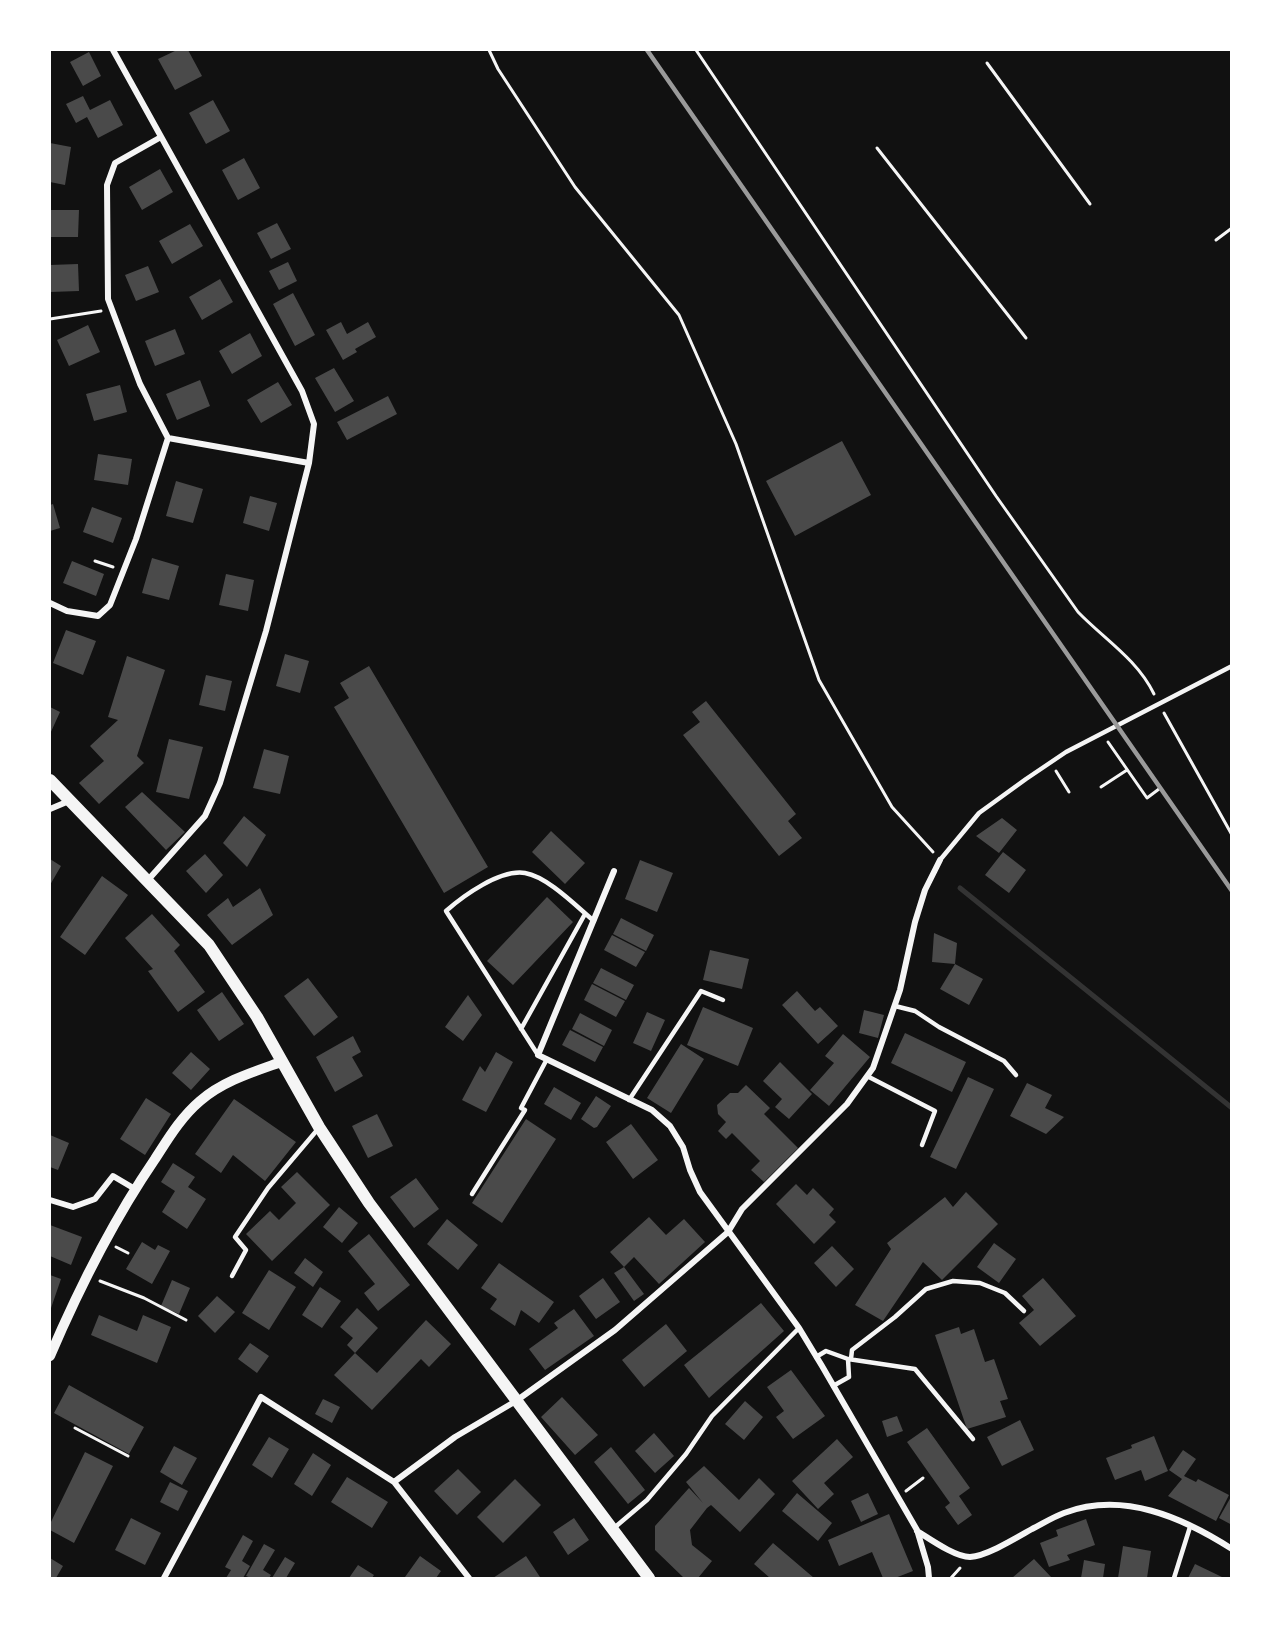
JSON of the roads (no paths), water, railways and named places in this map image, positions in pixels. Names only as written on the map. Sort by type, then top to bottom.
[{"type":"main road","points":[[50,780],[209,945],[257,1017],[320,1127],[369,1203],[649,1578]]},
{"type":"street","points":[[112,50],[302,391],[314,424],[309,463],[266,631],[220,783],[205,816],[148,880]]},
{"type":"street","points":[[50,603],[67,611],[98,616],[110,605],[136,539],[168,438],[140,384],[108,299],[107,185],[116,163],[161,137]]},
{"type":"street","points":[[168,438],[309,463]]},
{"type":"street","points":[[50,809],[69,801]]},
{"type":"street","points":[[394,1482],[455,1437],[516,1401],[615,1330],[728,1232],[742,1209],[846,1104],[873,1068],[895,1006],[925,890],[940,860]]},
{"type":"street","points":[[614,871],[538,1055],[652,1110],[670,1126],[683,1147],[700,1192],[799,1328],[834,1386],[916,1530],[928,1567],[929,1578]]},
{"type":"street","points":[[50,1356],[85,1275],[135,1189],[173,1132],[200,1101],[235,1079],[281,1062]]},
{"type":"street","points":[[50,1200],[73,1207],[94,1199],[112,1176],[135,1189]]},
{"type":"street","points":[[165,1578],[261,1397],[394,1482],[466,1577]]},
{"type":"street","points":[[916,1530],[947,1549],[969,1557],[995,1549],[1065,1512],[1102,1505],[1125,1504],[1144,1508],[1190,1527],[1232,1549]]},
{"type":"lane","points":[[940,860],[979,813],[1050,763],[1232,666]]},
{"type":"lane","points":[[538,1055],[446,911],[461,897],[503,875],[524,873],[552,886],[594,921]]},
{"type":"lane","points":[[521,1029],[585,914]]},
{"type":"lane","points":[[629,1100],[701,991],[723,1000]]},
{"type":"lane","points":[[895,1006],[915,1011],[939,1027],[1004,1060],[1016,1075]]},
{"type":"lane","points":[[472,1194],[525,1110],[520,1108],[547,1059]]},
{"type":"lane","points":[[867,1076],[935,1111],[922,1145]]},
{"type":"lane","points":[[232,1276],[246,1250],[235,1237],[268,1188],[320,1127]]},
{"type":"lane","points":[[834,1386],[849,1377],[852,1350],[895,1317],[911,1300],[926,1289],[953,1281],[980,1283],[1005,1293],[1024,1311]]},
{"type":"lane","points":[[612,1530],[647,1500],[686,1454],[712,1416],[799,1328]]},
{"type":"lane","points":[[816,1357],[826,1351],[850,1359],[915,1369],[974,1439]]},
{"type":"lane","points":[[1174,1578],[1190,1527]]},
{"type":"waterway","points":[[960,888],[1232,1108]]},
{"type":"railway","points":[[647,50],[1232,891]]}]
